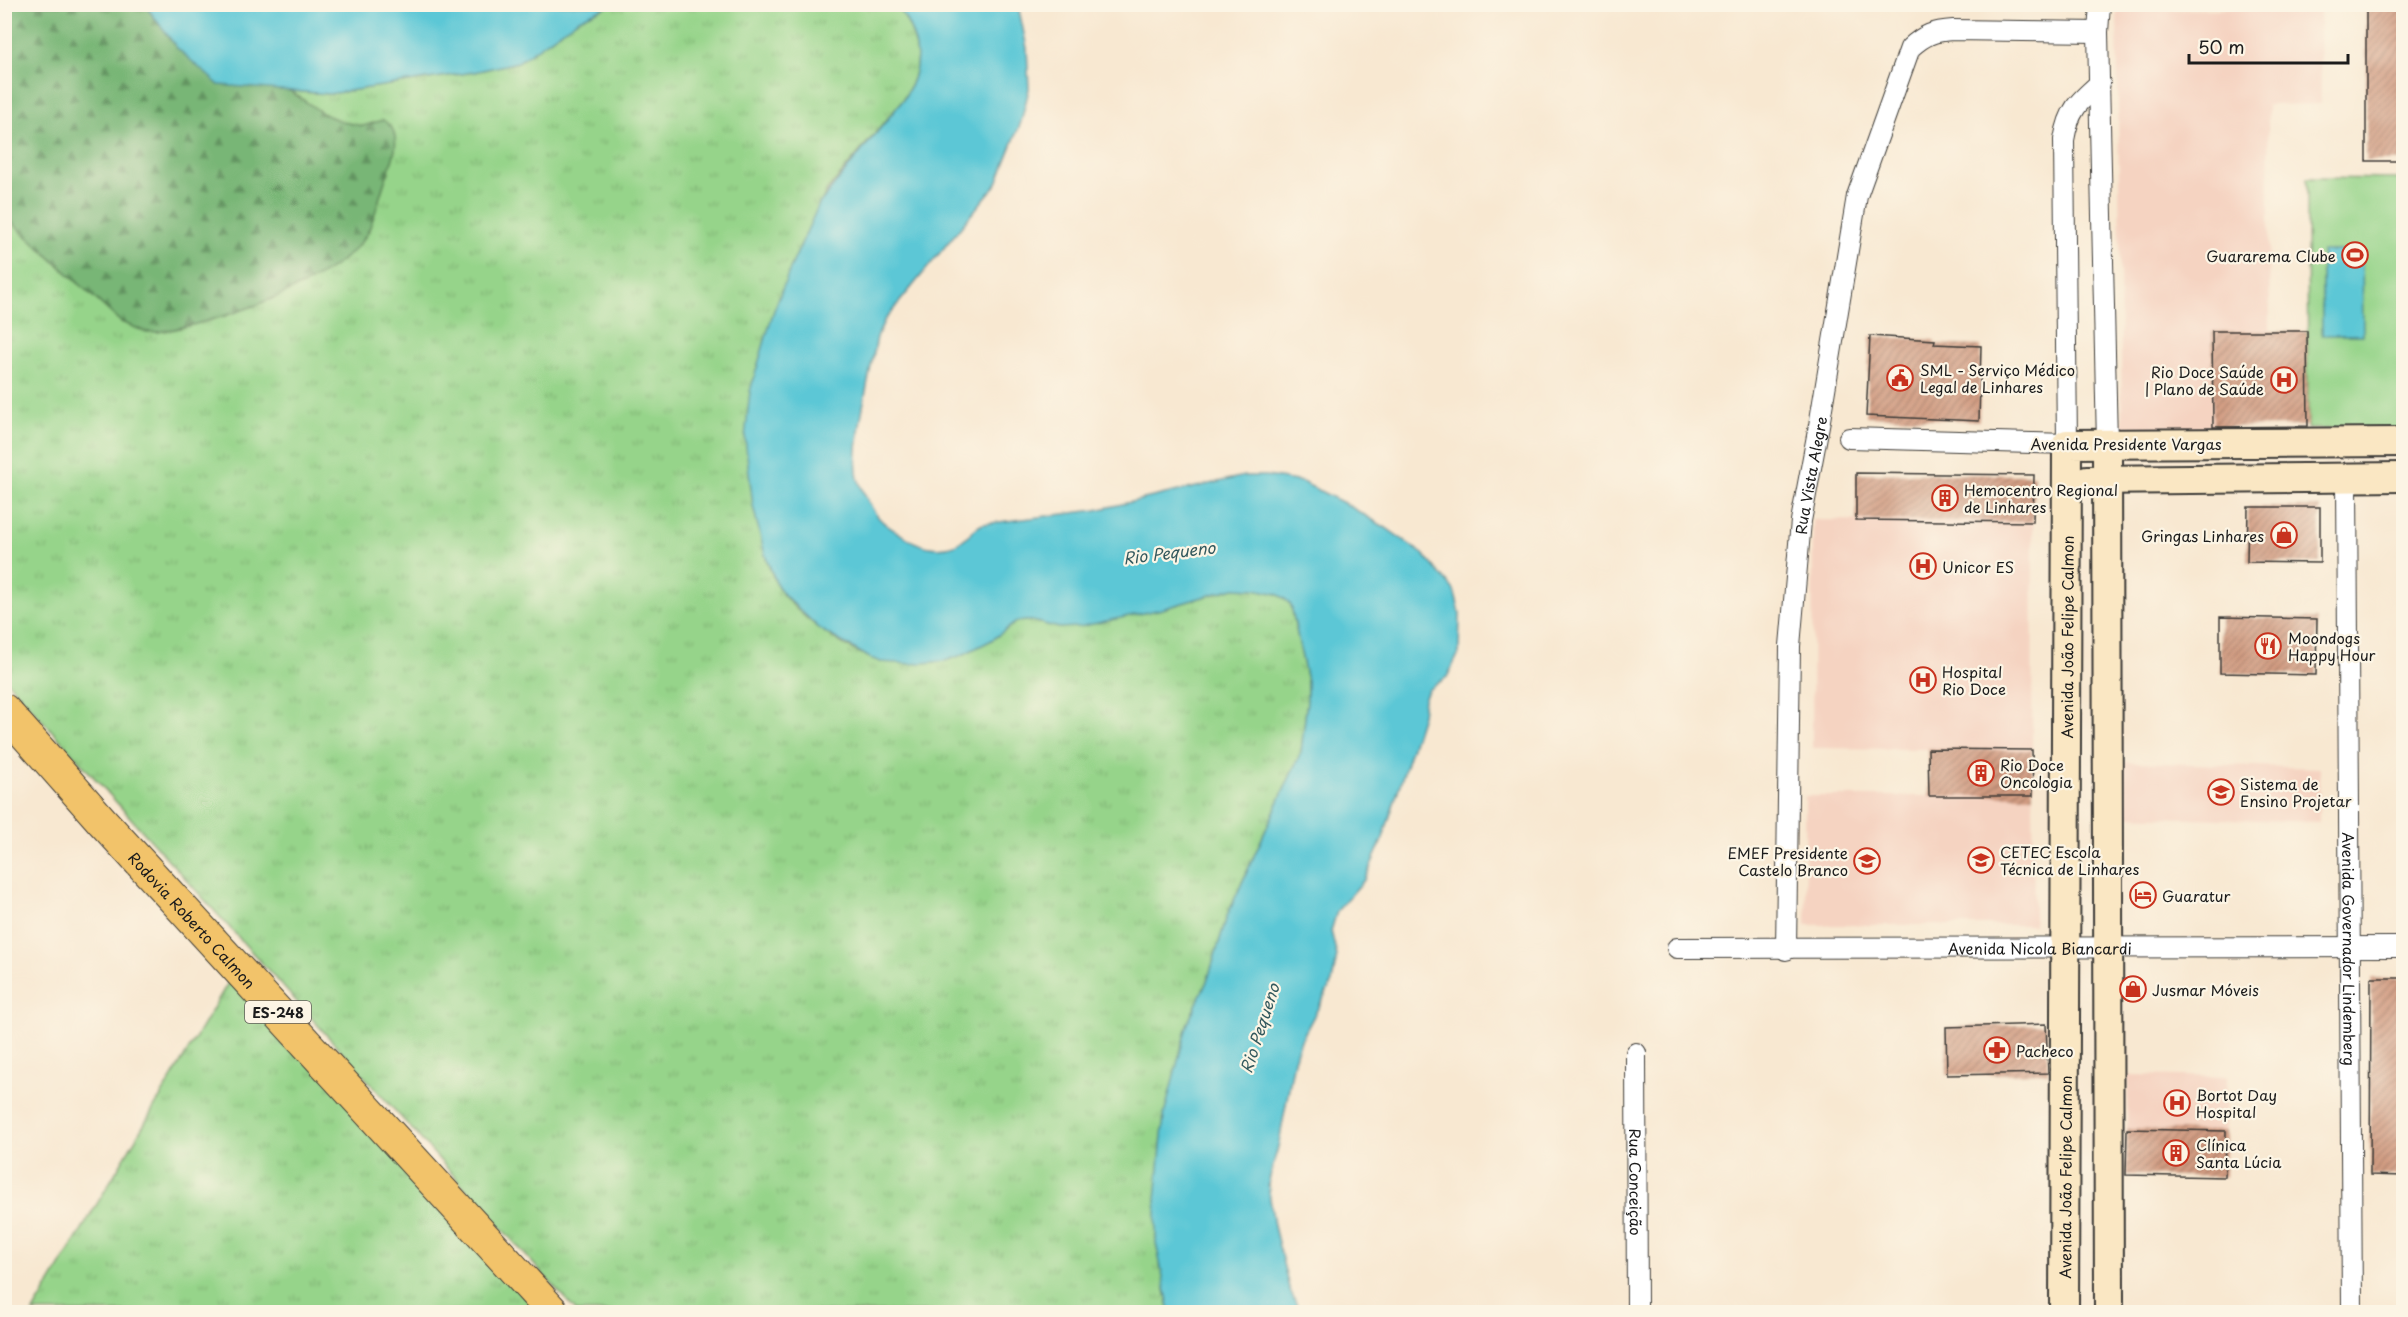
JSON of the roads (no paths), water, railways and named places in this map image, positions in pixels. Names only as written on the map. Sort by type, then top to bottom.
[{"type":"main road","name":"Avenida Presidente Vargas","points":[[2067,444],[2403,442]]},
{"type":"main road","points":[[2315,443],[2330,452],[2348,478]]},
{"type":"main road","name":"Avenida João Felipe Calmon","points":[[2064,1312],[2067,444]]},
{"type":"main road","points":[[2106,444],[2109,1312]]},
{"type":"main road","points":[[2067,480],[2403,477]]},
{"type":"main road","name":"Rodovia Roberto Calmon","points":[[4,710],[553,1312]]},
{"type":"street","points":[[2100,4],[2098,32],[2106,444]]},
{"type":"street","name":"Rua Vista Alegre","points":[[1786,950],[1790,646],[1801,521],[1857,196],[1910,48],[1923,36],[1939,31],[2098,32]]},
{"type":"street","name":"Avenida João Felipe Calmon","points":[[2067,444],[2064,140],[2068,120],[2076,104],[2100,83]]},
{"type":"street","name":"Avenida Presidente Vargas","points":[[1849,438],[2067,444]]},
{"type":"street","name":"Avenida Governador Lindemberg","points":[[2348,478],[2352,1312]]},
{"type":"street","name":"Avenida Nicola Biancardi","points":[[1677,948],[1786,950],[2403,947]]},
{"type":"street","name":"Rua Conceição","points":[[1636,1053],[1637,1312]]},
{"type":"water","points":[[145,5],[610,5],[579,19],[518,62],[474,72],[329,94],[219,85],[177,48]]},
{"type":"water","name":"Rio Pequeno","points":[[897,5],[1018,5],[1027,48],[1029,89],[1021,122],[997,183],[884,321],[877,337],[859,429],[857,465],[862,489],[879,519],[914,542],[941,548],[958,543],[983,524],[1096,510],[1244,476],[1267,476],[1302,482],[1346,504],[1386,528],[1423,554],[1454,590],[1460,613],[1459,653],[1447,677],[1428,690],[1383,838],[1365,879],[1337,911],[1331,931],[1337,956],[1332,982],[1301,1040],[1294,1060],[1279,1143],[1268,1184],[1274,1226],[1289,1288],[1300,1312],[1170,1312],[1156,1243],[1156,1199],[1164,1115],[1187,1025],[1208,979],[1227,916],[1301,752],[1307,681],[1291,605],[1277,594],[1255,589],[1234,588],[1162,609],[1079,627],[1059,628],[1032,621],[1018,621],[990,641],[945,661],[911,664],[881,662],[821,630],[785,596],[777,585],[765,555],[753,506],[745,438],[750,391],[773,313],[819,204],[903,100],[910,87],[917,63],[916,52],[910,29]]},
{"type":"water","points":[[2322,251],[2362,251],[2363,335],[2322,335]]},
{"type":"place","name":"Guararema Clube","points":[[2355,255]]},
{"type":"place","name":"SML - Serviço Médico Legal de Linhares","points":[[1900,378]]},
{"type":"place","name":"Rio Doce Saúde | Plano de Saúde","points":[[2284,380]]},
{"type":"place","name":"Hemocentro Regional de Linhares","points":[[1945,498]]},
{"type":"place","name":"Gringas Linhares","points":[[2284,535]]},
{"type":"place","name":"Unicor ES","points":[[1923,566]]},
{"type":"place","name":"Moondogs Happy Hour","points":[[2268,646]]},
{"type":"place","name":"Hospital Rio Doce","points":[[1923,680]]},
{"type":"place","name":"Rio Doce Oncologia","points":[[1981,773]]},
{"type":"place","name":"Sistema de Ensino Projetar","points":[[2221,792]]},
{"type":"place","name":"CETEC Escola Técnica de Linhares","points":[[1981,860]]},
{"type":"place","name":"EMEF Presidente Castelo Branco","points":[[1867,861]]},
{"type":"place","name":"Guaratur","points":[[2143,895]]},
{"type":"place","name":"Jusmar Móveis","points":[[2133,989]]},
{"type":"place","name":"Pacheco","points":[[1997,1050]]},
{"type":"place","name":"Bortot Day Hospital","points":[[2177,1103]]},
{"type":"place","name":"Clínica Santa Lúcia","points":[[2176,1153]]}]
